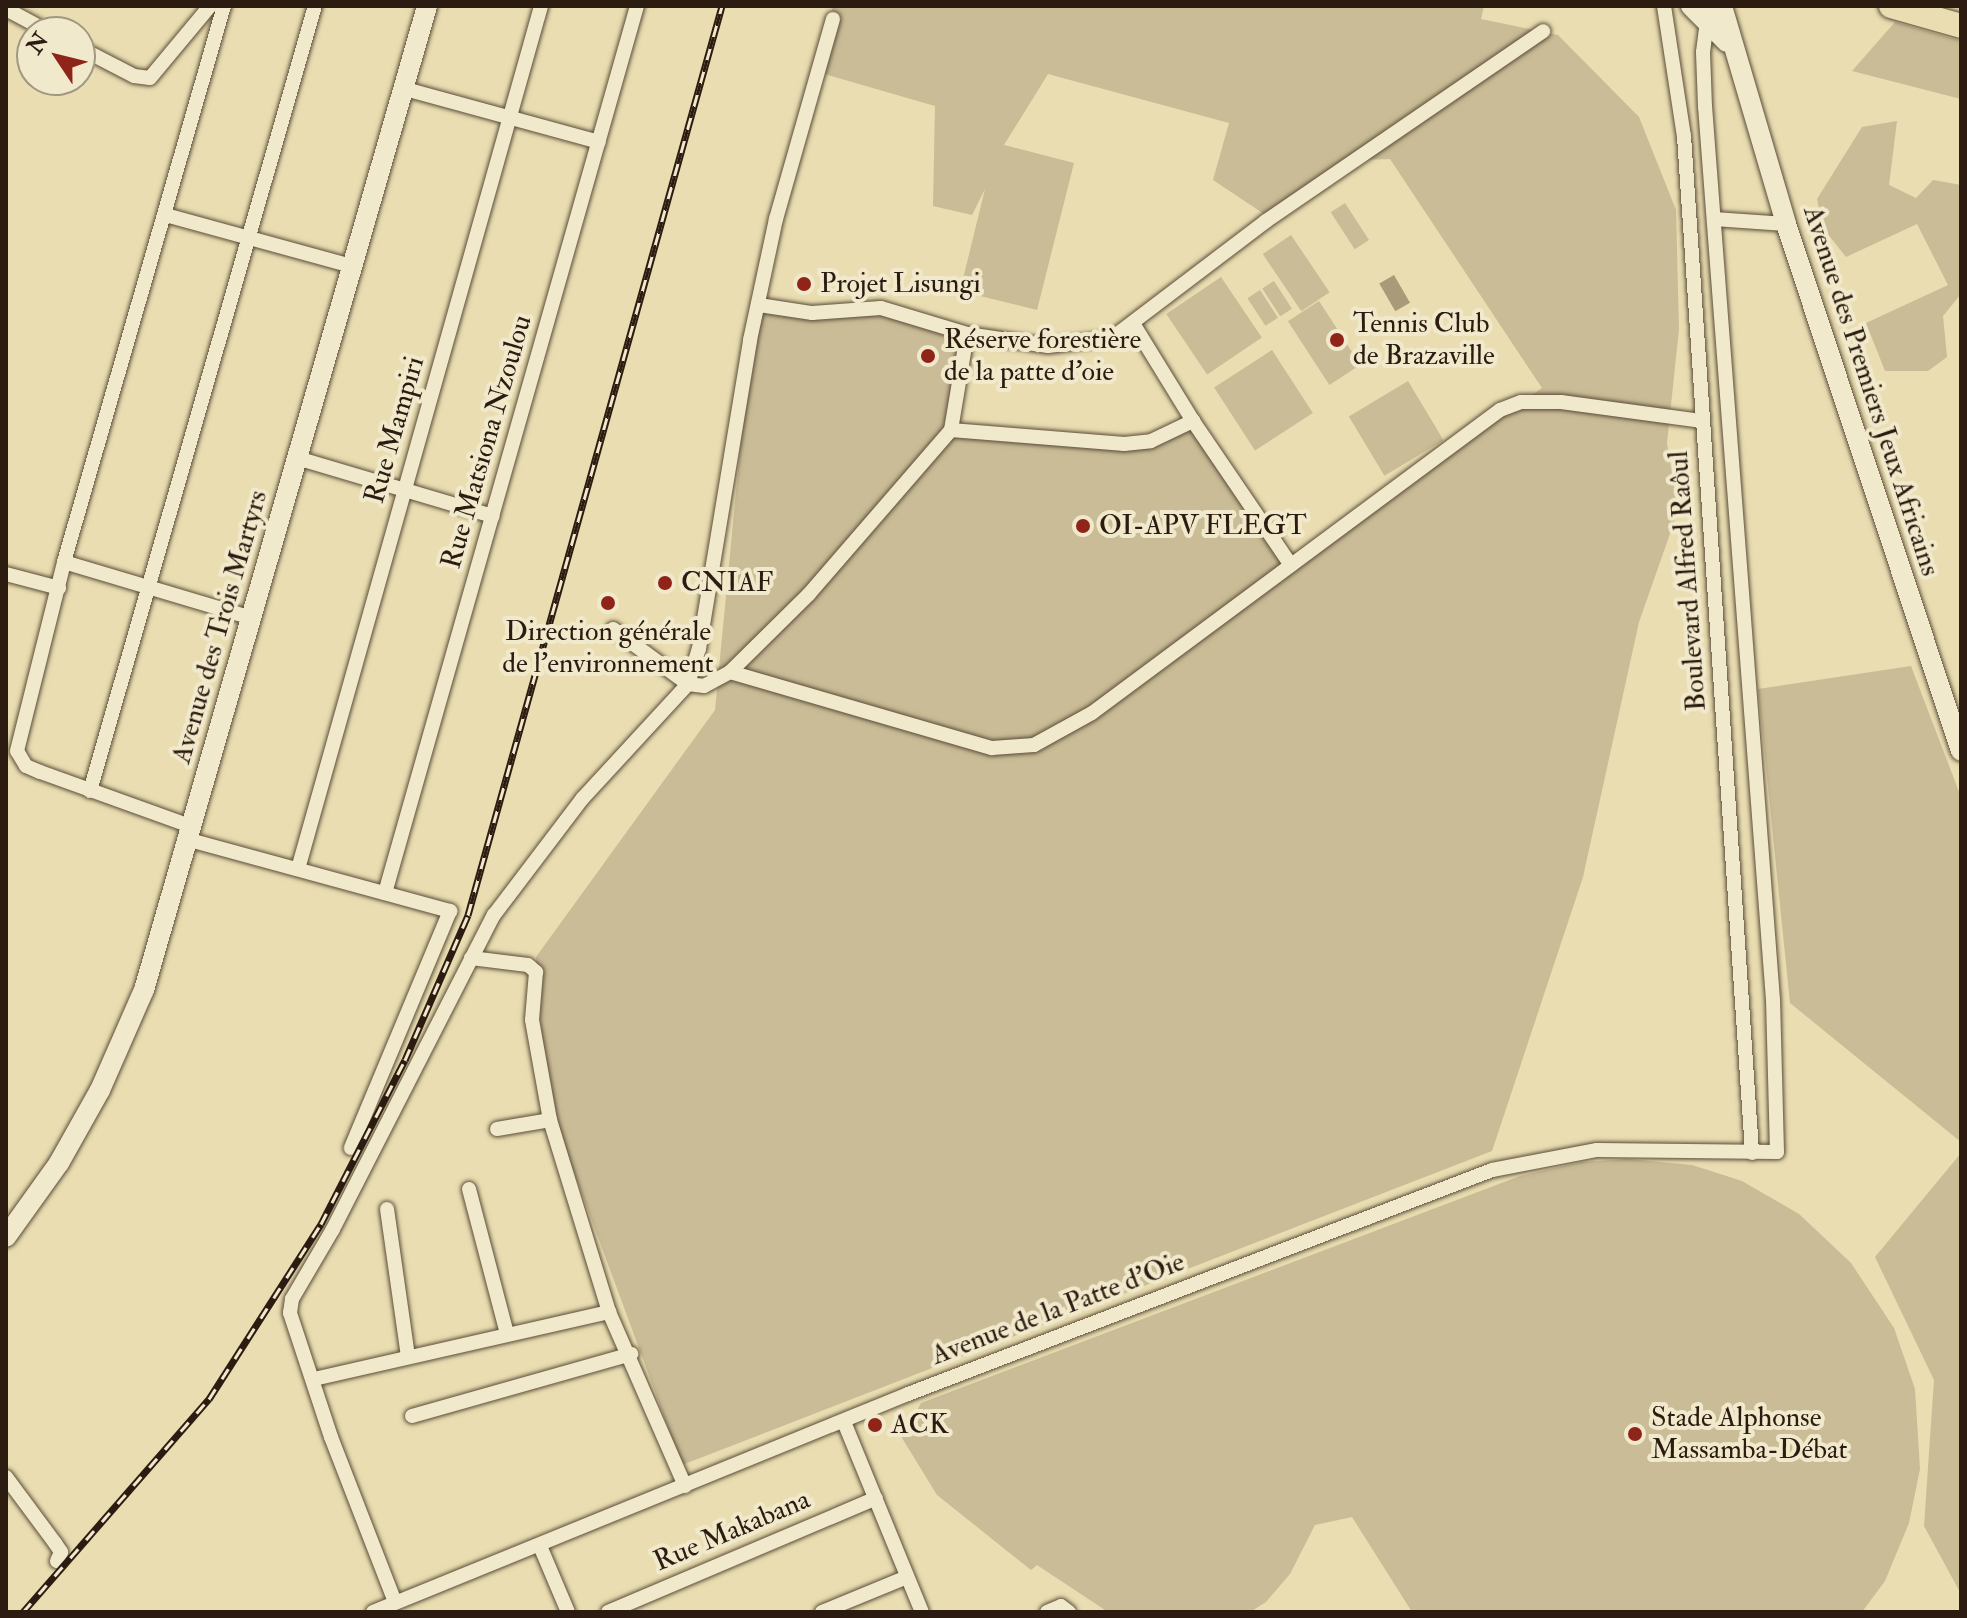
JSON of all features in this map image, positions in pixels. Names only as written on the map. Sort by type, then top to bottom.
[{"type":"main road","name":"Avenue des Trois Martyrs","points":[[6,1237],[59,1163],[128,1033],[192,834],[427,6]]},
{"type":"main road","points":[[1891,6],[1961,26]]},
{"type":"main road","name":"Avenue des Premiers Jeux Africains","points":[[1707,9],[1733,48],[1786,224],[1961,751]]},
{"type":"street","points":[[96,56],[134,76],[150,78],[210,6]]},
{"type":"street","points":[[224,6],[64,562],[12,756],[26,766],[192,834],[298,869],[448,908],[451,915],[351,1148]]},
{"type":"street","points":[[90,791],[315,6]]},
{"type":"street","name":"Rue Mampiri","points":[[298,869],[512,119],[541,6]]},
{"type":"street","name":"Rue Matsiona Nzoulou","points":[[385,893],[637,6]]},
{"type":"street","name":"Boulevard Alfred Raôul","points":[[1664,6],[1683,124],[1752,1153]]},
{"type":"street","name":"Boulevard Alfred Raôul","points":[[1707,9],[1703,52],[1773,1000],[1777,1147]]},
{"type":"street","points":[[395,1602],[290,1313],[292,1299],[333,1229],[494,915],[582,799],[688,684],[699,649],[759,305],[833,19]]},
{"type":"street","points":[[759,305],[812,313],[881,308],[967,334],[1073,346],[1112,338],[1134,325],[1266,221],[1543,31]]},
{"type":"street","points":[[402,88],[599,142]]},
{"type":"street","points":[[166,215],[351,266]]},
{"type":"street","points":[[1714,219],[1786,224]]},
{"type":"street","points":[[1134,325],[1193,421],[1291,565]]},
{"type":"street","points":[[613,629],[688,684],[704,686],[730,672],[809,594],[951,430],[967,334]]},
{"type":"street","points":[[730,672],[992,748],[1014,750],[1066,732],[1500,410],[1521,402],[1561,402],[1701,421]]},
{"type":"street","points":[[951,430],[1124,444],[1151,441],[1193,421]]},
{"type":"street","points":[[297,458],[493,516]]},
{"type":"street","points":[[64,562],[252,618]]},
{"type":"street","points":[[6,574],[59,588]]},
{"type":"street","points":[[471,958],[535,969],[532,1020],[550,1120],[609,1312],[631,1354],[685,1486]]},
{"type":"street","points":[[497,1129],[550,1120]]},
{"type":"street","name":"Avenue de la Patte d'Oie","points":[[373,1612],[844,1422],[1492,1170],[1597,1150],[1772,1155],[1777,1147]]},
{"type":"street","points":[[469,1189],[507,1334]]},
{"type":"street","points":[[387,1209],[408,1357]]},
{"type":"street","points":[[314,1379],[609,1312]]},
{"type":"street","points":[[412,1416],[631,1354]]},
{"type":"street","points":[[844,1422],[922,1612]]},
{"type":"street","points":[[6,1477],[61,1552],[57,1561]]},
{"type":"street","name":"Rue Makabana","points":[[608,1612],[876,1498]]},
{"type":"street","points":[[540,1546],[568,1612]]},
{"type":"street","points":[[822,1612],[907,1577]]},
{"type":"street","points":[[1047,1612],[1061,1606],[1069,1612]]},
{"type":"shaded area","points":[[833,6],[1484,6],[1481,19],[1558,35],[1639,117],[1676,210],[1679,329],[1667,443],[1678,511],[1639,622],[1583,877],[1492,1151],[682,1465],[546,1096],[536,957],[715,710],[751,336],[759,305],[858,307],[967,334],[951,429],[1124,444],[1193,421],[1290,564],[1542,388],[1390,159],[1358,160],[1273,220],[1213,180],[1229,123],[1048,74],[1004,145],[1074,163],[1037,310],[960,291],[985,189],[972,215],[933,206],[935,106],[814,71]]},
{"type":"shaded area","points":[[1895,22],[1961,41],[1961,99],[1852,71]]},
{"type":"shaded area","points":[[1897,121],[1889,185],[1916,198],[1933,180],[1961,185],[1961,294],[1943,316],[1947,357],[1928,371],[1885,371],[1866,323],[1948,285],[1917,224],[1846,257],[1823,228],[1817,199],[1862,127]]},
{"type":"shaded area","points":[[1345,203],[1369,240],[1355,249],[1331,212]]},
{"type":"shaded area","points":[[1291,235],[1330,292],[1301,311],[1263,254]]},
{"type":"shaded area","points":[[1394,275],[1410,303],[1395,311],[1379,284]]},
{"type":"shaded area","points":[[1221,277],[1262,338],[1207,374],[1166,314]]},
{"type":"shaded area","points":[[1274,281],[1292,309],[1280,316],[1262,289]]},
{"type":"shaded area","points":[[1260,290],[1278,318],[1265,326],[1247,298]]},
{"type":"shaded area","points":[[1319,301],[1360,365],[1329,385],[1288,321]]},
{"type":"shaded area","points":[[1272,350],[1313,413],[1255,450],[1214,388]]},
{"type":"shaded area","points":[[1408,381],[1444,440],[1384,476],[1349,417]]},
{"type":"shaded area","points":[[1911,666],[1961,797],[1961,1142],[1790,1003],[1758,689]]},
{"type":"shaded area","points":[[1961,1153],[1961,1594],[1924,1526],[1934,1380],[1875,1257]]},
{"type":"shaded area","points":[[1628,1159],[1692,1165],[1742,1181],[1799,1214],[1851,1263],[1894,1328],[1915,1389],[1920,1469],[1909,1523],[1885,1581],[1862,1612],[1412,1612],[1352,1517],[1315,1525],[1290,1574],[1266,1602],[1250,1612],[1108,1612],[1037,1565],[1031,1570],[937,1495],[902,1438],[921,1403],[1520,1176],[1582,1162]]},
{"type":"railway","points":[[23,1612],[209,1399],[321,1224],[405,1060],[468,915],[722,6]]},
{"type":"place","name":"Projet Lisungi","points":[[804,284]]},
{"type":"place","name":"Tennis Club de Brazaville","points":[[1337,340]]},
{"type":"place","name":"Réserve forestière de la patte d'oie","points":[[928,356]]},
{"type":"place","name":"OI-APV FLEGT","points":[[1083,526]]},
{"type":"place","name":"CNIAF","points":[[665,583]]},
{"type":"place","name":"Direction générale de l'environnement","points":[[608,603]]},
{"type":"place","name":"ACK","points":[[875,1425]]},
{"type":"place","name":"Stade Alphonse Massamba-Débat","points":[[1635,1434]]}]
